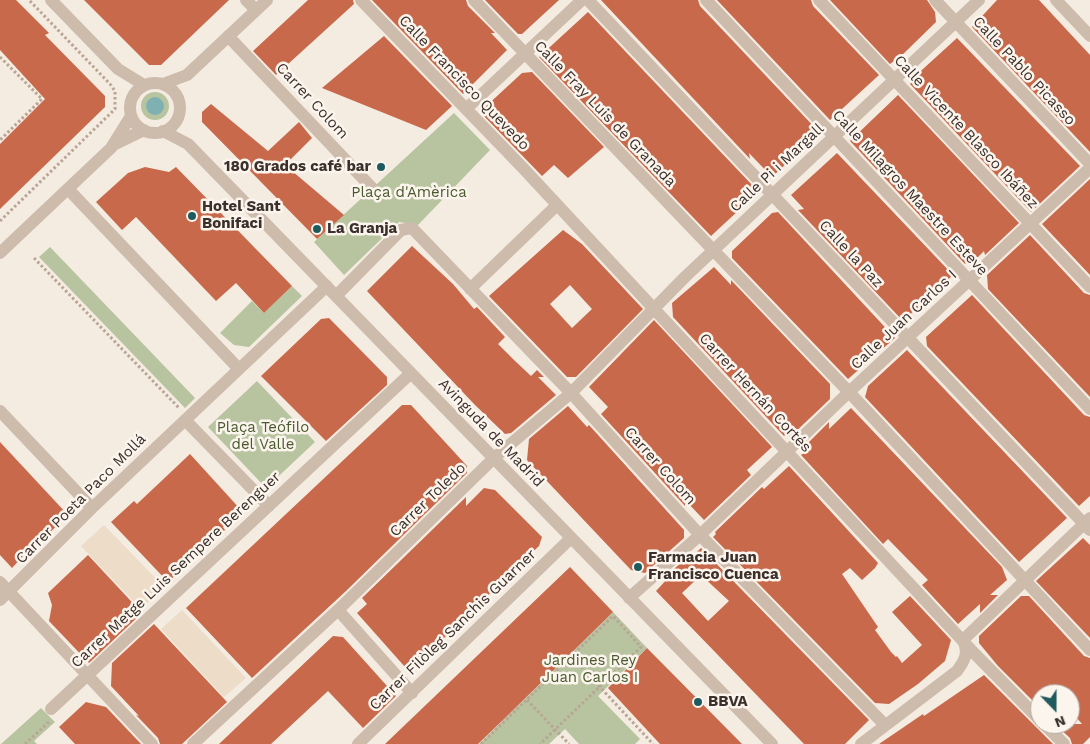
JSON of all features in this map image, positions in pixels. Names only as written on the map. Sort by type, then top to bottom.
[{"type":"street","points":[[51,0],[118,69],[144,86]]},
{"type":"street","points":[[246,0],[256,10]]},
{"type":"street","points":[[132,98],[144,86],[153,83],[163,84],[188,74],[267,0]]},
{"type":"street","name":"Calle Francisco Quevedo","points":[[361,0],[522,168]]},
{"type":"street","name":"Calle Fray Luis de Granada","points":[[474,0],[849,392],[1026,579],[1090,650]]},
{"type":"street","points":[[466,109],[582,0]]},
{"type":"street","name":"Calle la Paz","points":[[588,0],[908,338],[1088,524]]},
{"type":"street","name":"Calle Milagros Maestre Esteve","points":[[706,0],[1090,409]]},
{"type":"street","name":"Calle Vicente Blasco Ibáñez","points":[[819,0],[1090,287]]},
{"type":"street","name":"Calle Pablo Picasso","points":[[935,0],[1090,164]]},
{"type":"street","name":"Calle Pi i Margall","points":[[685,277],[979,0]]},
{"type":"street","points":[[1056,0],[1090,36]]},
{"type":"street","name":"Carrer Colom","points":[[228,36],[372,189]]},
{"type":"street","points":[[0,254],[113,145],[131,116],[132,98],[118,69]]},
{"type":"street","points":[[178,98],[188,74]]},
{"type":"street","points":[[131,116],[136,124],[144,130],[153,133],[163,132],[173,125],[178,118],[180,107],[178,98],[172,90],[163,84]]},
{"type":"street","name":"Avinguda de Madrid","points":[[178,118],[188,144]]},
{"type":"street","points":[[113,145],[144,130]]},
{"type":"street","name":"Avinguda de Madrid","points":[[163,132],[188,144],[494,458],[570,539],[772,744]]},
{"type":"street","name":"Carrer Hernán Cortés","points":[[522,168],[1030,710]]},
{"type":"street","name":"Calle Juan Carlos I","points":[[629,598],[700,535],[849,392],[1090,168]]},
{"type":"street","points":[[68,189],[239,369]]},
{"type":"street","points":[[470,289],[557,204]]},
{"type":"street","name":"Carrer Colom","points":[[331,291],[401,230],[412,228],[571,393],[700,535],[884,724]]},
{"type":"street","name":"Carrer Toledo","points":[[193,744],[338,610],[494,458],[571,393],[685,277]]},
{"type":"street","name":"Carrer Poeta Paco Mollá","points":[[5,596],[184,417],[331,291]]},
{"type":"street","name":"Carrer Metge Luis Sempere Berenguer","points":[[52,714],[88,675],[411,374]]},
{"type":"street","points":[[0,411],[92,508]]},
{"type":"street","points":[[184,417],[269,506]]},
{"type":"street","points":[[860,744],[884,724],[928,695],[957,671],[968,650],[963,640],[1026,579],[1088,524]]},
{"type":"street","name":"Carrer Filòleg Sanchis Guarner","points":[[358,744],[570,539]]},
{"type":"street","points":[[0,582],[5,596],[88,675],[152,744]]},
{"type":"street","points":[[338,610],[412,693]]},
{"type":"street","points":[[1054,734],[1064,744]]},
{"type":"path","points":[[0,221],[115,109],[115,91],[110,84],[29,0]]},
{"type":"path","points":[[0,56],[42,99],[0,140]]},
{"type":"path","points":[[34,258],[184,417]]},
{"type":"path","points":[[481,744],[613,616],[641,647],[540,744]]},
{"type":"path","points":[[571,656],[653,744]]},
{"type":"path","points":[[527,700],[569,744]]},
{"type":"path","points":[[25,744],[52,714]]},
{"type":"green space","points":[[155,92],[165,96],[169,106],[165,116],[155,120],[145,116],[141,106],[145,96]]},
{"type":"green space","name":"Plaça d'Amèrica","points":[[454,113],[490,150],[418,225],[399,222],[344,275],[314,242]]},
{"type":"green space","points":[[50,247],[195,398],[185,408],[39,257]]},
{"type":"green space","points":[[292,286],[302,296],[249,347],[234,345],[220,333],[252,301],[264,313]]},
{"type":"green space","name":"Plaça Teófilo del Valle","points":[[257,381],[315,442],[266,488],[208,427]]},
{"type":"green space","name":"Jardines Rey Juan Carlos I","points":[[613,612],[647,648],[598,696],[640,739],[635,744],[579,744],[565,729],[549,744],[479,744]]},
{"type":"green space","points":[[41,708],[55,722],[34,741],[37,744],[1,744]]},
{"type":"shaded area","points":[[104,525],[164,587],[141,609],[81,546]]},
{"type":"shaded area","points":[[182,610],[246,678],[224,697],[161,629]]},
{"type":"water","points":[[155,97],[161,100],[164,106],[161,112],[155,115],[149,112],[146,106],[149,100]]},
{"type":"building","points":[[0,0],[16,0],[49,33],[45,35],[105,96],[105,107],[0,209],[0,144],[45,99],[0,50]]},
{"type":"building","points":[[84,0],[229,0],[161,65],[149,65]]},
{"type":"building","points":[[308,0],[353,0],[354,4],[276,75],[253,51]]},
{"type":"building","points":[[372,0],[466,0],[468,6],[495,33],[491,33],[507,50],[463,94]]},
{"type":"building","points":[[485,0],[559,0],[522,34],[518,34]]},
{"type":"building","points":[[601,0],[698,0],[700,6],[818,131],[818,134],[772,177],[749,153],[750,159]]},
{"type":"building","points":[[717,0],[811,0],[813,6],[879,75],[830,120]]},
{"type":"building","points":[[830,0],[927,0],[935,12],[936,22],[895,62],[890,64]]},
{"type":"building","points":[[997,0],[1039,0],[1090,55],[1090,152],[972,27]]},
{"type":"building","points":[[588,12],[753,186],[754,196],[711,236],[539,57]]},
{"type":"building","points":[[384,36],[452,106],[426,130],[322,88]]},
{"type":"building","points":[[957,38],[1080,166],[1031,212],[910,84],[913,81],[912,79]]},
{"type":"building","points":[[532,72],[604,147],[568,178],[554,165],[542,176],[482,114],[483,109],[522,73]]},
{"type":"building","points":[[898,95],[1019,223],[985,255],[984,251],[970,265],[967,262],[965,264],[850,141]]},
{"type":"building","points":[[211,104],[268,151],[299,122],[312,138],[285,165],[344,215],[317,239],[202,122],[202,112]]},
{"type":"building","points":[[837,153],[953,275],[903,321],[798,210],[804,209],[791,195]]},
{"type":"building","points":[[145,167],[169,172],[176,167],[292,286],[264,313],[236,283],[216,301],[136,217],[122,230],[96,202],[128,173]]},
{"type":"building","points":[[1090,179],[1090,275],[1042,224]]},
{"type":"building","points":[[778,212],[895,338],[848,379],[732,258],[732,251],[772,213]]},
{"type":"building","points":[[563,230],[582,244],[643,309],[576,377],[567,377],[489,296]],"holes":[[[570,285],[592,309],[572,328],[550,304]]]},
{"type":"building","points":[[1030,235],[1084,293],[1090,295],[1090,397],[988,289],[987,275]]},
{"type":"building","points":[[412,246],[453,284],[474,309],[477,307],[505,337],[498,344],[531,376],[537,370],[544,377],[538,377],[556,395],[511,433],[505,434],[475,405],[367,291]]},
{"type":"building","points":[[714,267],[731,285],[731,280],[830,384],[830,399],[790,437],[786,434],[784,436],[673,317],[672,303]]},
{"type":"building","points":[[972,295],[1084,415],[1090,417],[1090,496],[1079,506],[927,346],[926,337]]},
{"type":"building","points":[[329,318],[387,377],[387,385],[326,441],[261,376],[321,319]]},
{"type":"building","points":[[654,320],[772,447],[747,470],[751,475],[704,520],[685,500],[685,506],[601,414],[608,407],[589,387]]},
{"type":"building","points":[[907,350],[1067,518],[1019,562],[865,397],[868,386]]},
{"type":"building","points":[[402,405],[411,405],[467,466],[467,473],[346,591],[252,678],[186,608]]},
{"type":"building","points":[[568,406],[587,427],[589,425],[684,530],[684,538],[645,573],[631,570],[527,460],[529,439]]},
{"type":"building","points":[[851,408],[1002,567],[1007,580],[990,595],[998,595],[980,613],[980,604],[958,624],[922,585],[928,580],[888,539],[883,544],[801,455],[805,452],[802,449],[829,422],[829,429]]},
{"type":"building","points":[[0,442],[68,515],[42,540],[40,538],[12,568],[0,555]]},
{"type":"building","points":[[190,454],[241,510],[223,527],[225,530],[168,582],[111,522],[134,501],[137,504]]},
{"type":"building","points":[[789,466],[878,563],[862,580],[850,568],[842,574],[878,627],[875,630],[891,652],[902,663],[922,645],[892,612],[910,596],[951,640],[945,661],[918,684],[889,704],[875,703],[713,537],[716,534],[715,532],[762,487],[764,489]]},
{"type":"building","points":[[484,488],[495,490],[542,537],[539,546],[414,667],[405,667],[357,613],[367,604],[362,598],[466,497],[466,506]]},
{"type":"building","points":[[1083,538],[1090,545],[1090,638],[1036,581]]},
{"type":"building","points":[[701,548],[869,720],[845,744],[804,744],[656,591],[669,577],[665,577],[683,561],[683,565]],"holes":[[[701,575],[729,601],[708,621],[682,593]]]},
{"type":"building","points":[[88,555],[142,613],[89,663],[49,621],[52,605],[48,593]]},
{"type":"building","points":[[570,567],[613,612],[478,744],[385,744]]},
{"type":"building","points":[[1021,596],[1029,596],[1084,656],[1090,658],[1090,737],[1083,744],[1072,744],[1066,734],[1080,734],[1080,724],[1082,724],[1080,722],[1080,684],[1030,684],[1030,698],[998,666],[979,643],[979,636]]},
{"type":"building","points":[[154,624],[227,702],[182,744],[160,744],[158,738],[111,686],[112,663]]},
{"type":"building","points":[[333,636],[343,637],[396,696],[363,728],[328,691],[271,744],[219,744]]},
{"type":"building","points":[[647,648],[742,744],[660,744],[608,688]]},
{"type":"building","points":[[984,675],[1030,721],[1030,734],[1043,734],[1053,744],[879,744],[923,714],[924,716]]},
{"type":"building","points":[[86,702],[106,707],[141,744],[75,744],[59,727]]},
{"type":"place","name":"180 Grados café bar","points":[[381,167]]},
{"type":"place","name":"Hotel Sant Bonifaci","points":[[192,216]]},
{"type":"place","name":"La Granja","points":[[317,229]]},
{"type":"place","name":"Farmacia Juan Francisco Cuenca","points":[[638,567]]},
{"type":"place","name":"BBVA","points":[[698,702]]}]
